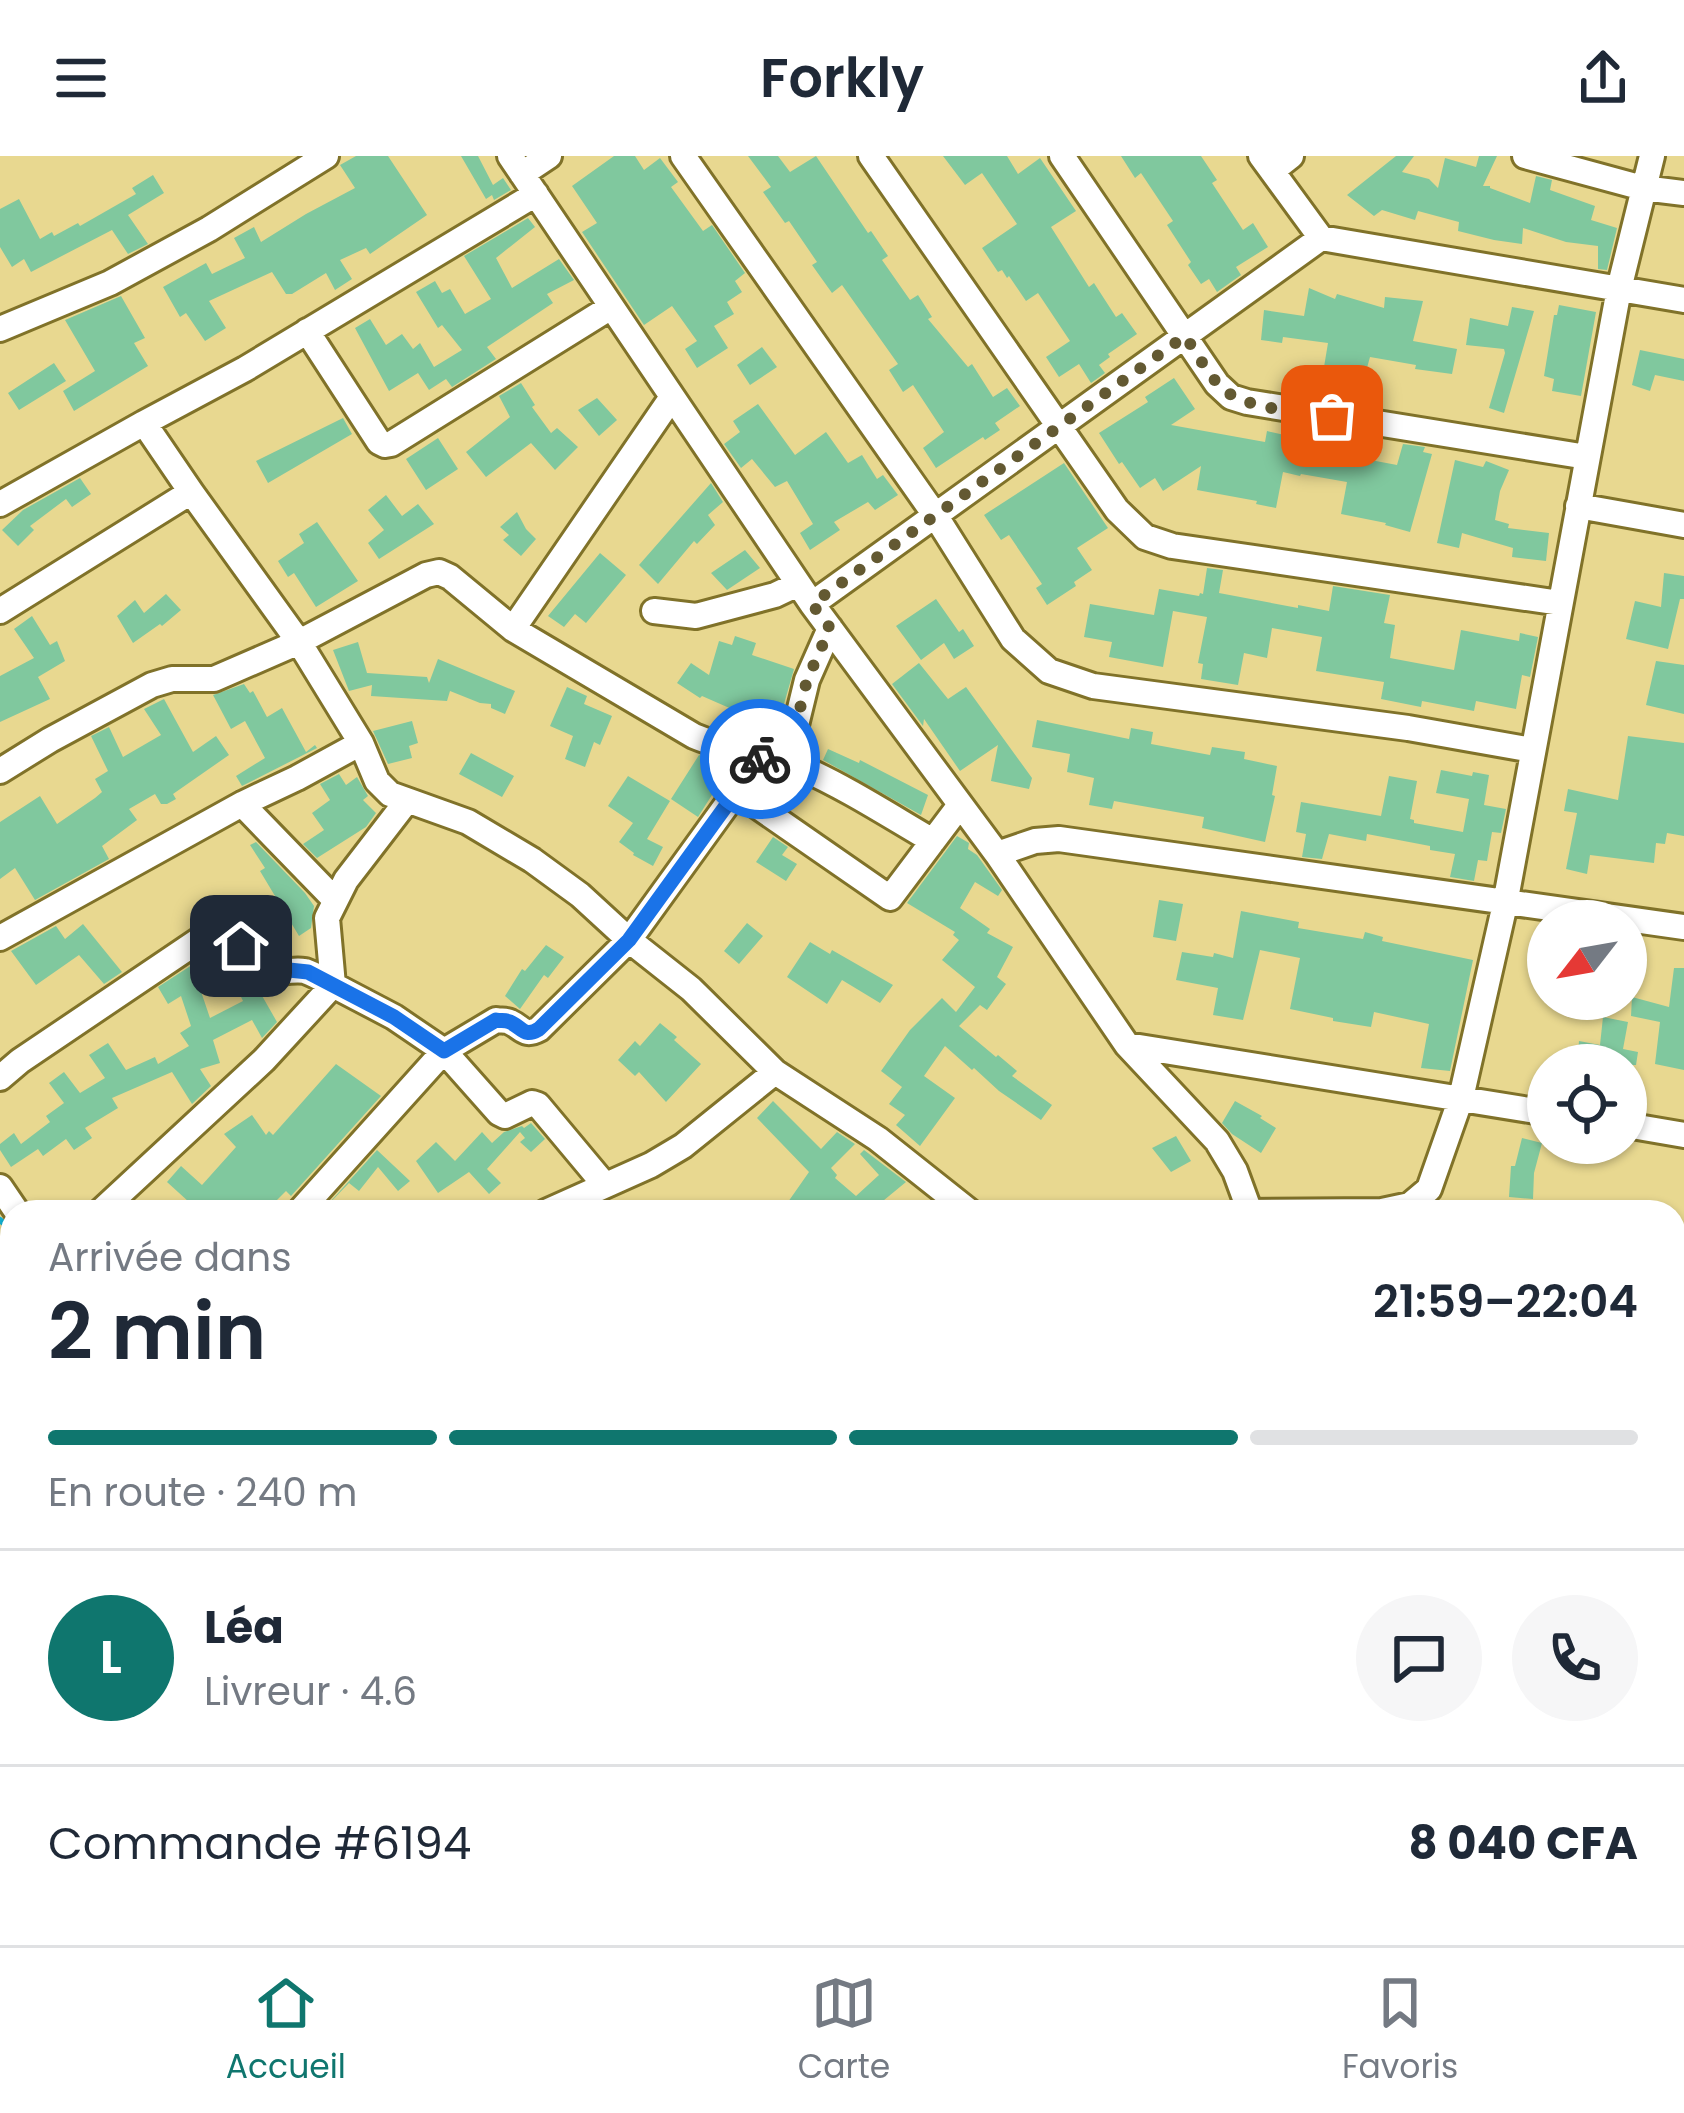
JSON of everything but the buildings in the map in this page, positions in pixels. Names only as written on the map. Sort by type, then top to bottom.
[{"type":"street","points":[[0,329],[110,284],[326,156]]},
{"type":"street","points":[[0,504],[307,332],[549,156]]},
{"type":"street","points":[[682,156],[935,515],[1013,638],[1049,670],[1094,686],[1408,728],[1532,750]]},
{"type":"street","points":[[871,156],[1117,510],[1145,537],[1172,546],[1560,603]]},
{"type":"street","points":[[1062,156],[1217,384],[1231,397],[1587,457]]},
{"type":"street","points":[[1525,156],[1642,188],[1684,193]]},
{"type":"street","points":[[1416,1200],[1429,1189],[1461,1098],[1505,904],[1619,289],[1652,156]]},
{"type":"street","points":[[1275,161],[1321,238]]},
{"type":"street","points":[[522,175],[805,594],[998,854],[1127,1045],[1229,1158],[1243,1200]]},
{"type":"street","points":[[654,610],[696,616],[775,595],[805,594],[935,515],[1321,238],[1684,300]]},
{"type":"street","points":[[307,332],[385,445],[611,307]]},
{"type":"street","points":[[514,628],[672,397]]},
{"type":"street","points":[[144,423],[299,642],[361,742],[377,781],[390,794],[468,822],[532,860],[691,988],[775,1072],[878,1139],[955,1200]]},
{"type":"street","points":[[0,611],[191,492]]},
{"type":"street","points":[[1578,506],[1684,525]]},
{"type":"street","points":[[0,771],[152,685],[172,679],[214,679],[439,572],[514,628],[694,736],[722,748],[774,759],[830,782],[933,841]]},
{"type":"street","points":[[310,1200],[444,1051],[496,1020],[511,1022],[531,1034],[629,940],[737,792],[774,759],[830,628]]},
{"type":"street","points":[[0,938],[361,742]]},
{"type":"street","points":[[737,792],[890,898],[960,805]]},
{"type":"street","points":[[113,1200],[250,1074],[333,985],[326,918],[346,880],[406,802]]},
{"type":"street","points":[[242,804],[335,900]]},
{"type":"street","points":[[998,854],[1035,841],[1059,839],[1684,927]]},
{"type":"street","points":[[0,1078],[223,924],[254,972],[269,976],[289,970],[308,972],[394,1017],[444,1051],[505,1116],[532,1103],[538,1105],[604,1184]]},
{"type":"street","points":[[1127,1045],[1527,1109]]},
{"type":"street","points":[[574,1200],[683,1146],[775,1072]]},
{"type":"street","points":[[1647,1129],[1684,1135]]},
{"type":"way so far","points":[[760,759],[787,762],[807,680],[830,628],[812,604],[1185,336],[1231,397],[1332,416]]},
{"type":"route","points":[[241,946],[254,972],[269,976],[289,970],[308,972],[394,1017],[444,1051],[496,1020],[511,1022],[531,1034],[629,940],[760,759]]}]
